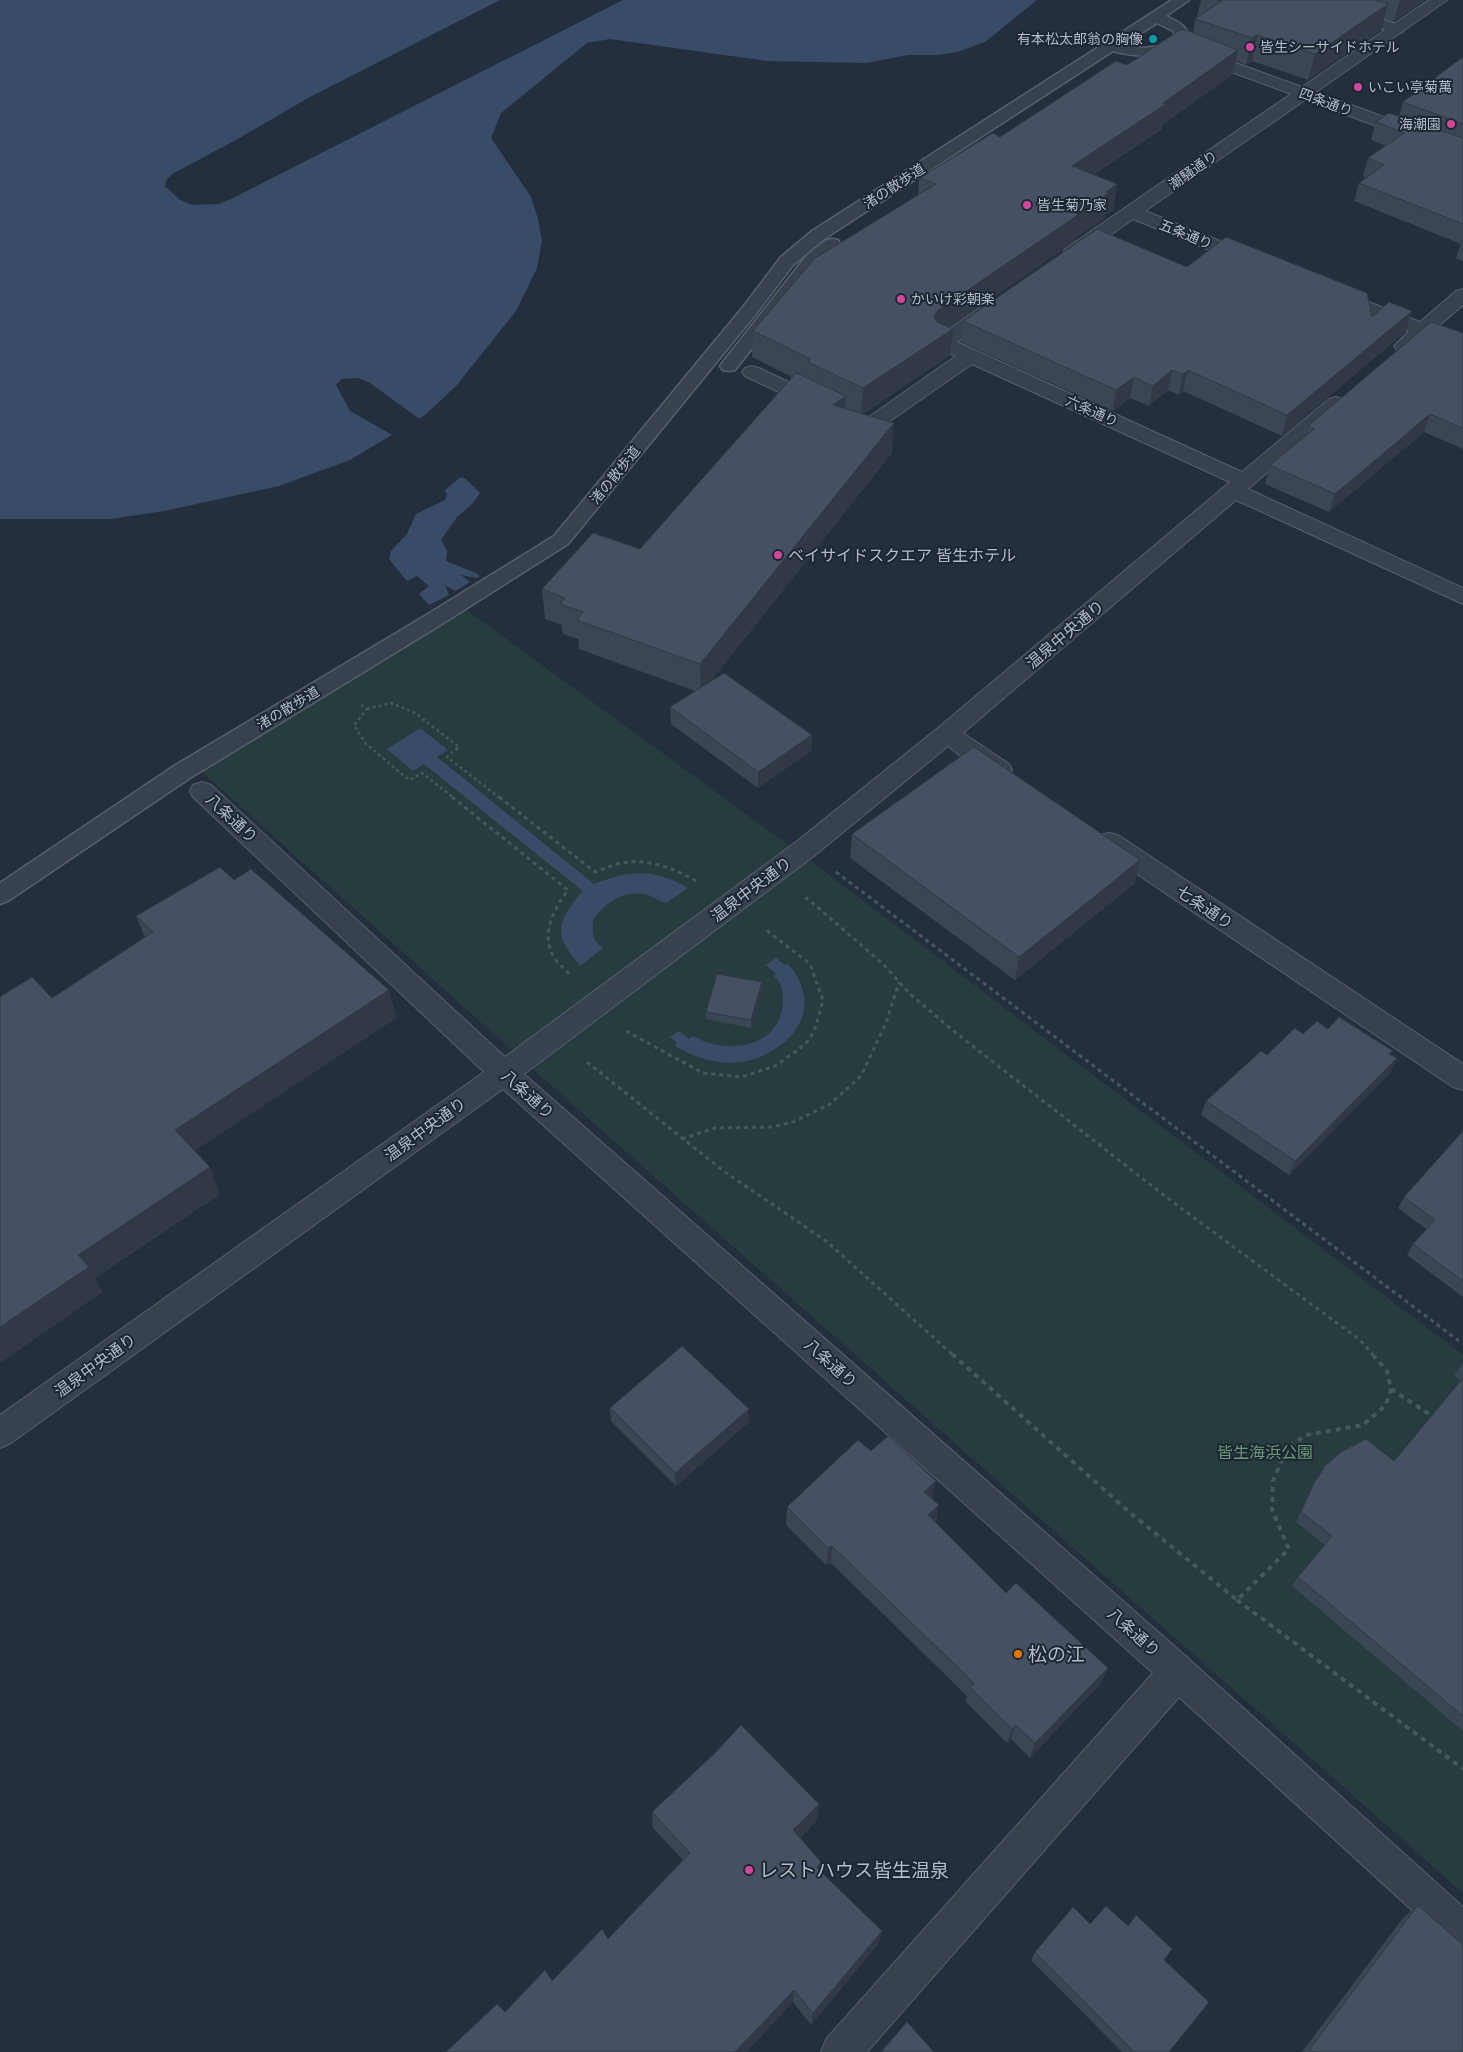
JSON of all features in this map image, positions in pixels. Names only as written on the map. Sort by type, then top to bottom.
[{"type":"street","name":"潮騒通り","points":[[1060,262],[1439,0]]},
{"type":"street","name":"四条通り","points":[[1184,49],[1463,152]]},
{"type":"street","name":"五条通り","points":[[1132,212],[1268,267]]},
{"type":"street","points":[[1322,290],[1463,346]]},
{"type":"street","name":"六条通り","points":[[1011,295],[943,343],[1240,486],[1463,597]]},
{"type":"street","points":[[1385,362],[1463,296]]},
{"type":"street","points":[[752,372],[867,428],[970,356]]},
{"type":"street","name":"温泉中央通り","points":[[0,1433],[504,1073],[805,849],[947,734],[1355,387]]},
{"type":"street","points":[[947,734],[1020,784]]},
{"type":"street","name":"八条通り","points":[[202,791],[504,1073],[1178,1672],[1463,1932]]},
{"type":"street","name":"七条通り","points":[[1086,827],[1463,1079]]},
{"type":"street","points":[[840,2052],[1178,1672]]},
{"type":"lane","name":"渚の散歩道","points":[[0,895],[182,772],[561,540],[708,362],[787,261],[818,235],[1182,0]]},
{"type":"lane","points":[[1311,0],[1397,29]]},
{"type":"lane","points":[[1173,24],[1187,14]]},
{"type":"lane","points":[[1111,46],[1128,52],[1160,53],[1184,49],[1183,37],[1179,28],[1156,17]]},
{"type":"lane","points":[[1045,108],[1128,52]]},
{"type":"lane","points":[[729,366],[813,259],[820,252],[857,229]]},
{"type":"lane","points":[[708,362],[752,372]]},
{"type":"lane","points":[[182,772],[202,791]]},
{"type":"path","points":[[331,682],[367,710]]},
{"type":"path","points":[[575,981],[554,957],[548,942],[550,923],[558,902],[568,890],[422,773],[409,780],[366,744],[354,725],[367,710],[391,704],[414,713],[459,747],[447,757],[595,872],[622,863],[643,863],[684,874],[698,883]]},
{"type":"path","points":[[805,849],[1463,1344]]},
{"type":"path","points":[[800,903],[807,898],[883,964],[910,994],[956,1033],[1170,1200],[1360,1340],[1387,1371],[1391,1390],[1386,1405],[1362,1425],[1306,1435],[1287,1448],[1273,1481],[1272,1510],[1289,1549],[1237,1600]]},
{"type":"path","points":[[757,934],[772,924]]},
{"type":"path","points":[[633,1025],[625,1031],[703,1073],[742,1077],[775,1066],[798,1050],[810,1039],[816,1026],[823,1000],[810,964],[765,929]]},
{"type":"path","points":[[682,1139],[715,1128],[772,1127],[793,1122],[830,1104],[861,1076],[886,1023],[898,982]]},
{"type":"path","points":[[592,1054],[584,1060],[722,1170],[826,1241],[1128,1511],[1237,1600],[1463,1769]]},
{"type":"path","points":[[1391,1390],[1438,1420]]},
{"type":"green space","name":"皆生海浜公園","points":[[464,608],[824,871],[1463,1355],[1463,1893],[554,1088],[199,769]]},
{"type":"water","points":[[0,0],[503,0],[310,99],[197,162],[168,181],[172,193],[193,204],[218,202],[620,0],[1037,0],[985,42],[957,52],[939,55],[908,55],[867,63],[767,61],[610,39],[587,43],[501,113],[491,138],[531,197],[542,241],[537,268],[516,311],[456,386],[425,415],[350,460],[279,486],[164,511],[111,519],[0,519]]},
{"type":"water","points":[[461,477],[466,479],[480,493],[472,504],[457,517],[441,540],[447,551],[446,561],[480,576],[477,578],[461,575],[470,582],[455,591],[445,585],[449,595],[429,605],[419,594],[429,586],[417,576],[407,581],[389,559],[391,551],[407,534],[416,514],[445,500],[447,495],[445,490]]},
{"type":"water","points":[[420,728],[448,750],[437,757],[594,884],[619,876],[642,873],[664,877],[688,888],[666,903],[647,895],[636,894],[628,894],[615,899],[603,908],[593,920],[594,936],[603,948],[580,966],[564,943],[561,929],[566,915],[583,891],[424,764],[413,771],[387,749]]},
{"type":"water","points":[[776,958],[785,965],[788,964],[803,990],[805,1002],[803,1015],[790,1037],[766,1054],[744,1062],[732,1063],[707,1060],[675,1046],[677,1043],[670,1037],[679,1031],[689,1039],[693,1036],[722,1046],[751,1044],[763,1038],[773,1029],[780,1016],[783,1000],[779,981],[774,976],[776,974],[766,965]]},
{"type":"pier","points":[[500,0],[506,0],[311,100],[236,144],[190,167],[175,177],[170,184],[174,191],[194,201],[217,200],[228,196],[560,27],[615,0],[623,0],[219,204],[192,205],[180,200],[165,186],[166,181],[172,174],[308,98]]},
{"type":"pier","points":[[358,378],[370,383],[421,420],[394,436],[350,411],[336,385],[341,379]]},
{"type":"building","points":[[1217,0],[1375,0],[1388,4],[1315,54],[1257,35],[1252,38],[1195,19],[1222,1]]},
{"type":"building","points":[[1180,30],[1186,30],[1238,50],[1163,103],[1166,104],[1072,166],[1117,184],[1106,192],[1109,193],[1076,214],[1078,215],[937,311],[934,317],[937,322],[953,329],[863,388],[808,362],[811,359],[753,331],[814,259],[936,184],[919,178],[993,133],[1000,137],[1116,61],[1127,65]]},
{"type":"building","points":[[1463,57],[1463,124],[1403,102]]},
{"type":"building","points":[[1389,113],[1463,138],[1463,224],[1359,183],[1384,165],[1368,158],[1404,133],[1376,122]]},
{"type":"building","points":[[1097,229],[1187,267],[1226,237],[1367,293],[1372,317],[1389,302],[1412,311],[1287,415],[1188,370],[1183,374],[1172,370],[1153,386],[1134,377],[1116,390],[963,321]]},
{"type":"building","points":[[1431,322],[1463,333],[1463,428],[1430,414],[1335,494],[1270,465],[1314,429],[1308,426]]},
{"type":"building","points":[[796,373],[846,396],[833,405],[894,423],[700,664],[577,620],[583,612],[560,604],[565,598],[542,589],[593,533],[640,549]]},
{"type":"building","points":[[724,673],[812,735],[758,772],[670,707]]},
{"type":"building","points":[[974,747],[1140,860],[1019,957],[852,834]]},
{"type":"building","points":[[220,867],[234,880],[251,869],[389,990],[175,1130],[210,1167],[78,1255],[89,1267],[0,1327],[0,997],[32,977],[52,998],[153,932],[136,916]]},
{"type":"building","points":[[717,974],[762,982],[751,1020],[706,1012]]},
{"type":"building","points":[[1339,1017],[1393,1051],[1389,1054],[1397,1058],[1295,1161],[1206,1101],[1261,1051],[1267,1055],[1295,1028],[1303,1034],[1317,1021],[1328,1029]]},
{"type":"building","points":[[1463,1131],[1463,1281],[1413,1244],[1435,1220],[1404,1197]]},
{"type":"building","points":[[682,1346],[749,1409],[675,1473],[610,1408]]},
{"type":"building","points":[[1463,1378],[1463,1716],[1298,1577],[1332,1536],[1301,1512],[1314,1483],[1325,1466],[1341,1452],[1366,1439],[1394,1461]]},
{"type":"building","points":[[888,1436],[936,1481],[924,1492],[939,1505],[928,1515],[1006,1593],[1016,1583],[1108,1668],[1035,1743],[1016,1725],[1012,1729],[970,1687],[974,1683],[832,1546],[828,1548],[787,1507],[858,1440],[871,1451]]},
{"type":"building","points":[[741,1725],[819,1804],[793,1830],[821,1862],[817,1868],[882,1931],[813,2013],[794,1990],[735,2052],[446,2052],[497,2004],[505,2012],[545,1970],[552,1981],[602,1929],[608,1939],[690,1853],[652,1812],[715,1753]]},
{"type":"building","points":[[1418,1905],[1463,1945],[1463,2052],[1313,2052],[1310,2049]]},
{"type":"building","points":[[1106,1906],[1128,1926],[1136,1915],[1172,1949],[1164,1960],[1209,2002],[1169,2052],[1134,2052],[1035,1952],[1073,1907],[1090,1924]]},
{"type":"building","points":[[907,2022],[934,2052],[881,2052]]},
{"type":"place","name":"有本松太郎翁の胸像","points":[[1153,39]]},
{"type":"place","name":"皆生シーサイドホテル","points":[[1250,47]]},
{"type":"place","name":"いこい亭菊萬","points":[[1358,87]]},
{"type":"place","name":"海潮園","points":[[1451,124]]},
{"type":"place","name":"皆生菊乃家","points":[[1027,205]]},
{"type":"place","name":"かいけ彩朝楽","points":[[901,299]]},
{"type":"place","name":"ベイサイドスクエア 皆生ホテル","points":[[778,555]]},
{"type":"place","name":"松の江","points":[[1018,1654]]},
{"type":"place","name":"レストハウス皆生温泉","points":[[749,1870]]}]
